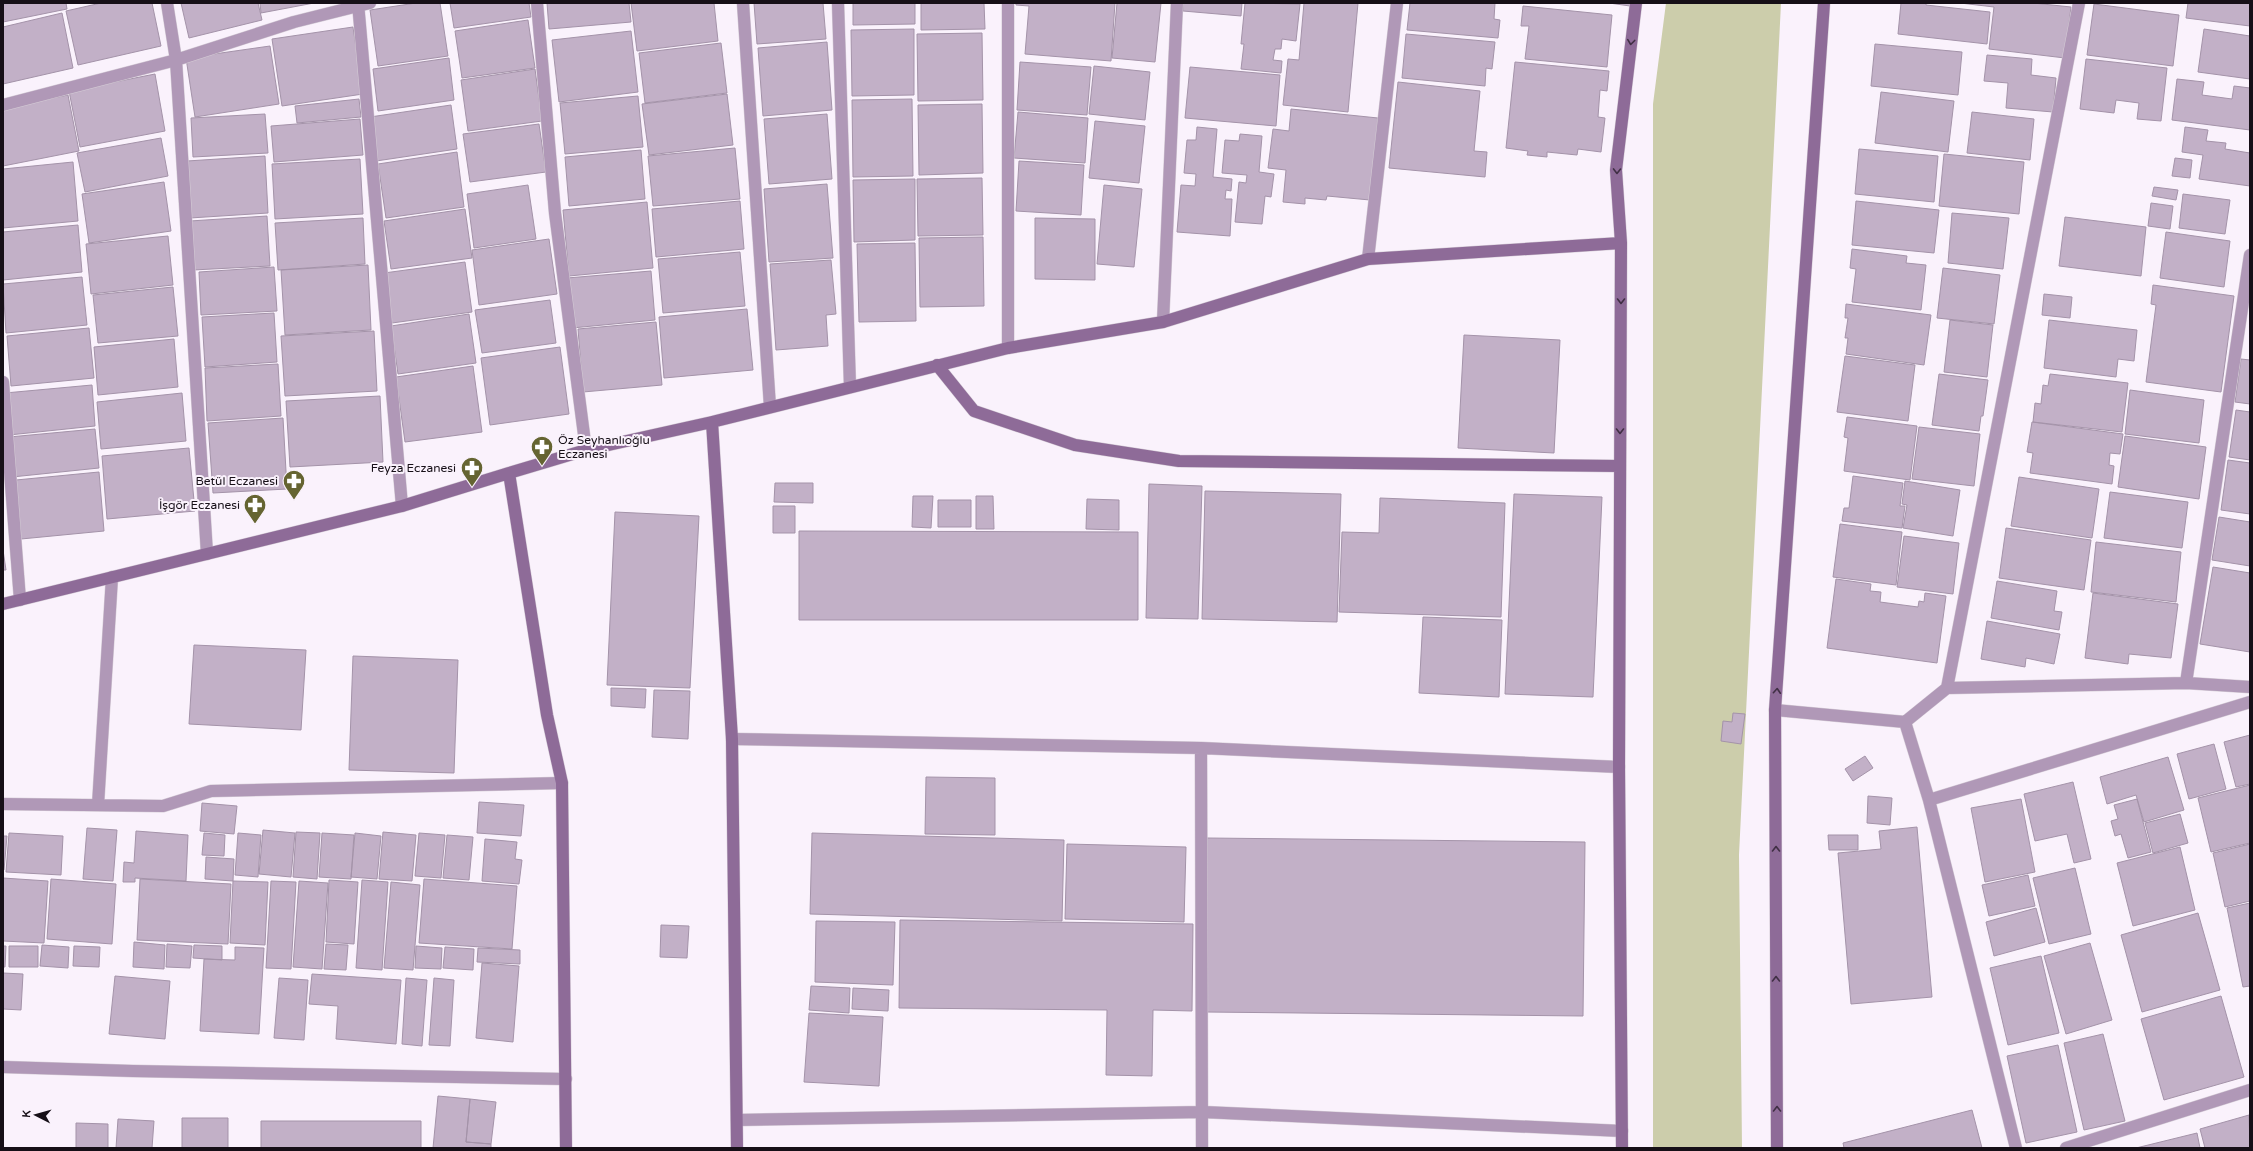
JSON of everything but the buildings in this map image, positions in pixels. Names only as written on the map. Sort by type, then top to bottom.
[{"type":"street","points":[[167,3],[176,60],[207,554]]},
{"type":"street","points":[[3,105],[176,60],[294,22],[358,4],[370,3]]},
{"type":"street","points":[[537,3],[555,213],[586,450]]},
{"type":"street","points":[[743,3],[770,407]]},
{"type":"street","points":[[838,3],[850,387]]},
{"type":"street","points":[[1008,3],[1008,348]]},
{"type":"street","points":[[1163,322],[1177,3]]},
{"type":"street","points":[[1368,260],[1397,3]]},
{"type":"street","points":[[1622,1148],[1619,767],[1621,243],[1616,170],[1636,3]]},
{"type":"street","points":[[1777,1148],[1775,710],[1824,3]]},
{"type":"street","points":[[1948,688],[2079,3]]},
{"type":"street","points":[[358,4],[402,506]]},
{"type":"street","points":[[3,604],[402,506],[586,450],[712,422],[1008,348],[1163,322],[1368,260],[1621,243]]},
{"type":"street","points":[[2186,682],[2250,255]]},
{"type":"street","points":[[937,365],[974,411],[1075,445],[1179,461],[1620,466]]},
{"type":"street","points":[[3,382],[20,600]]},
{"type":"street","points":[[712,422],[732,739],[737,1148]]},
{"type":"street","points":[[509,474],[547,715],[562,783],[566,1148]]},
{"type":"street","points":[[98,805],[112,577]]},
{"type":"street","points":[[1775,710],[1905,722],[1948,688],[2186,682],[2250,687]]},
{"type":"street","points":[[1929,800],[2250,702]]},
{"type":"street","points":[[1905,722],[1929,800],[2016,1148]]},
{"type":"street","points":[[732,739],[1201,748],[1619,767]]},
{"type":"street","points":[[1201,748],[1202,1148]]},
{"type":"street","points":[[3,804],[163,806],[211,791],[562,783]]},
{"type":"street","points":[[3,1067],[132,1071],[566,1079]]},
{"type":"street","points":[[2066,1148],[2250,1090]]},
{"type":"street","points":[[737,1120],[1203,1112],[1622,1131]]},
{"type":"green space","points":[[1666,3],[1781,3],[1739,855],[1742,1148],[1653,1148],[1653,104]]},
{"type":"place","name":"Öz Seyhanlıoğlu Eczanesi","points":[[542,466]]},
{"type":"place","name":"Feyza Eczanesi","points":[[472,488]]},
{"type":"place","name":"Betül Eczanesi","points":[[294,500]]},
{"type":"place","name":"İşgör Eczanesi","points":[[255,524]]}]
